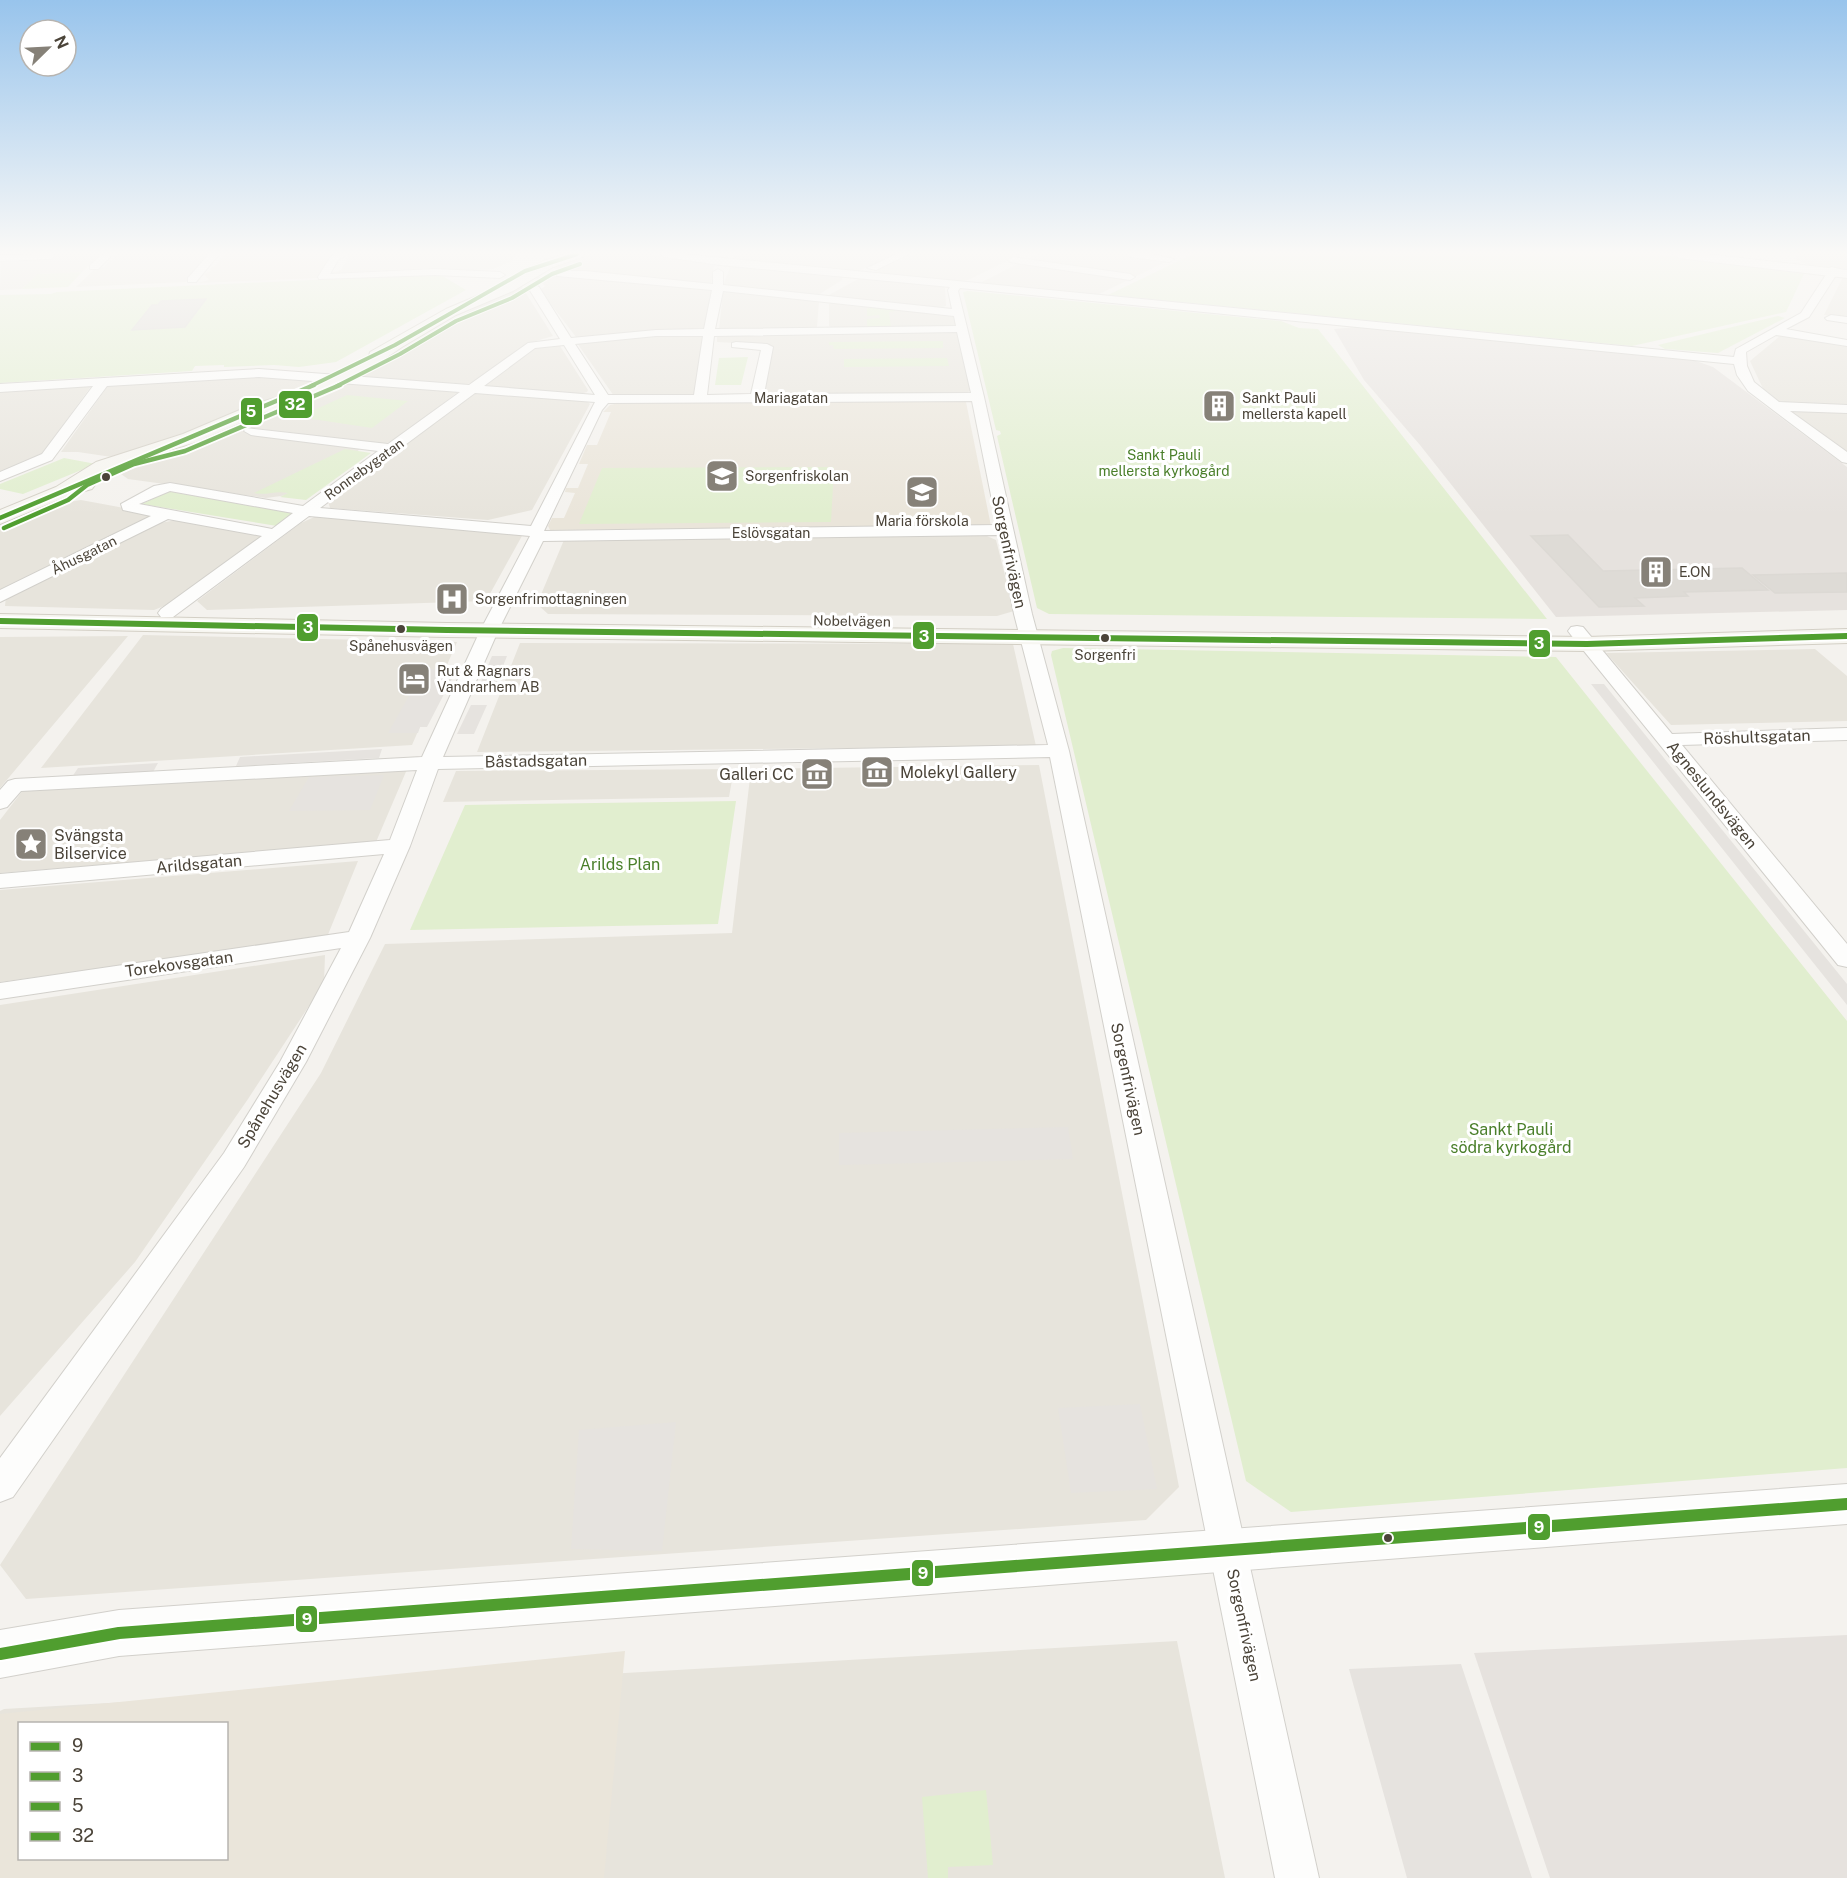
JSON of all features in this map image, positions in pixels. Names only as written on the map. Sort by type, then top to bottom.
[{"type":"main road","points":[[262,408],[278,394],[375,361],[401,342]]},
{"type":"main road","points":[[0,518],[63,491],[107,479],[157,458],[181,441],[262,408],[300,397],[351,361],[395,345]]},
{"type":"main road","name":"Nobelvägen","points":[[0,611],[167,613],[492,624]]},
{"type":"main road","name":"Nobelvägen","points":[[0,621],[492,624],[1582,638],[1847,636]]},
{"type":"main road","name":"Nobelvägen","points":[[1582,638],[1847,624]]},
{"type":"street","name":"Ronnebygatan","points":[[167,613],[532,345],[556,342]]},
{"type":"street","points":[[568,342],[604,399]]},
{"type":"street","points":[[700,399],[715,342],[767,347],[756,398]]},
{"type":"street","name":"Sorgenfrivägen","points":[[964,342],[978,397],[1004,530],[1059,751],[1297,1878]]},
{"type":"street","points":[[1541,342],[1739,361]]},
{"type":"street","points":[[1754,342],[1740,351],[1739,361],[1741,374],[1752,388],[1847,459]]},
{"type":"street","name":"Mariagatan","points":[[0,388],[241,373],[604,399],[978,397]]},
{"type":"street","points":[[0,477],[47,457],[103,382]]},
{"type":"street","name":"Spånehusvägen","points":[[0,1486],[234,1160],[293,1062],[358,938],[399,846],[430,763],[492,624],[596,409],[604,399]]},
{"type":"street","points":[[1775,406],[1847,409]]},
{"type":"street","points":[[251,430],[391,449]]},
{"type":"street","name":"Eslövsgatan","points":[[168,513],[128,507],[128,504],[159,489],[170,487],[308,511],[537,533],[1004,530]]},
{"type":"street","points":[[168,513],[276,534]]},
{"type":"street","name":"Åhusgatan","points":[[0,597],[168,513]]},
{"type":"street","name":"Agneslundsvägen","points":[[1582,638],[1847,960]]},
{"type":"street","name":"Röshultsgatan","points":[[1667,740],[1847,734]]},
{"type":"street","name":"Båstadsgatan","points":[[0,803],[15,785],[430,763],[1059,751]]},
{"type":"street","name":"Arildsgatan","points":[[0,881],[399,846]]},
{"type":"street","name":"Torekovsgatan","points":[[0,991],[358,938]]},
{"type":"street","points":[[0,1654],[118,1633],[1847,1504]]},
{"type":"shaded area","points":[[417,342],[534,342],[526,344],[473,383],[459,385],[358,376]]},
{"type":"shaded area","points":[[703,342],[694,395],[614,396],[577,343]]},
{"type":"shaded area","points":[[717,342],[960,342],[971,390],[967,393],[764,395],[772,345]]},
{"type":"shaded area","points":[[1341,342],[1503,342],[1696,361],[1713,367],[1847,467],[1847,610],[1556,617],[1420,445],[1364,380]]},
{"type":"shaded area","points":[[1773,342],[1847,343],[1847,451],[1765,393],[1750,361]]},
{"type":"shaded area","points":[[555,344],[560,346],[588,390],[587,392],[580,394],[485,386],[536,347]]},
{"type":"shaded area","points":[[253,376],[314,381],[132,460],[78,452],[61,452],[110,383]]},
{"type":"shaded area","points":[[343,382],[458,392],[392,442],[378,444],[236,424]]},
{"type":"shaded area","points":[[92,385],[42,454],[0,472],[0,391]]},
{"type":"shaded area","points":[[475,393],[585,400],[590,404],[532,510],[488,520],[330,508],[328,501]]},
{"type":"shaded area","name":"Sorgenfriskolan","points":[[623,402],[966,402],[991,526],[550,530],[548,526],[552,518],[564,518],[575,493],[565,492],[566,488],[578,488],[588,464],[579,464],[587,445],[597,445],[611,412],[603,412],[610,405]]},
{"type":"shaded area","points":[[235,430],[361,448],[311,492],[266,498],[128,479],[121,474],[213,433]]},
{"type":"shaded area","points":[[81,500],[146,512],[150,518],[0,590],[0,526],[46,506]]},
{"type":"shaded area","points":[[321,514],[523,534],[486,601],[207,610],[197,601],[301,523]]},
{"type":"shaded area","points":[[176,520],[262,534],[261,541],[179,600],[154,610],[5,606],[6,597],[155,524]]},
{"type":"shaded area","points":[[980,533],[996,540],[1014,611],[997,616],[548,614],[537,604],[564,540]]},
{"type":"shaded area","points":[[143,635],[457,642],[412,745],[41,768]]},
{"type":"shaded area","points":[[128,636],[0,788],[0,637]]},
{"type":"shaded area","points":[[520,643],[1013,644],[1036,746],[477,752]]},
{"type":"shaded area","points":[[1815,649],[1847,676],[1847,721],[1671,725],[1606,653]]},
{"type":"shaded area","points":[[492,656],[507,656],[494,689],[478,689]]},
{"type":"shaded area","points":[[424,669],[457,669],[427,727],[420,727],[418,733],[388,733]]},
{"type":"shaded area","points":[[1591,684],[1604,684],[1847,984],[1847,1005]]},
{"type":"shaded area","points":[[471,705],[487,705],[474,734],[457,734]]},
{"type":"shaded area","points":[[382,749],[379,758],[236,766],[240,757]]},
{"type":"shaded area","points":[[158,763],[153,772],[72,777],[78,768]]},
{"type":"shaded area","points":[[1039,765],[1179,1487],[1146,1520],[26,1599],[0,1565],[321,1073],[385,944],[732,933],[751,769]]},
{"type":"shaded area","points":[[408,767],[376,842],[0,873],[0,820],[24,789]]},
{"type":"shaded area","points":[[734,769],[729,797],[443,802],[456,771]]},
{"type":"shaded area","points":[[384,775],[370,810],[289,811],[309,777]]},
{"type":"shaded area","points":[[358,861],[327,937],[0,982],[0,890]]},
{"type":"shaded area","points":[[325,955],[324,983],[248,1099],[135,1262],[0,1416],[0,1005]]},
{"type":"shaded area","points":[[1068,1127],[1073,1159],[839,1165],[839,1133]]},
{"type":"shaded area","points":[[1140,1404],[1157,1489],[1071,1493],[1058,1408]]},
{"type":"shaded area","points":[[676,1422],[662,1551],[571,1549],[579,1430]]},
{"type":"shaded area","points":[[1847,1635],[1847,1878],[1550,1878],[1474,1653]]},
{"type":"shaded area","points":[[1177,1641],[1225,1878],[0,1878],[0,1711]]},
{"type":"shaded area","points":[[625,1651],[604,1878],[0,1878],[0,1714]]},
{"type":"shaded area","points":[[1461,1664],[1532,1878],[1407,1878],[1349,1669]]},
{"type":"green space","points":[[0,342],[373,342],[336,362],[299,367],[195,366],[192,371],[0,383]]},
{"type":"green space","points":[[829,342],[943,342],[943,348],[834,349]]},
{"type":"green space","name":"Sankt Pauli mellersta kyrkogård","points":[[975,342],[1328,342],[1547,619],[1049,614],[1037,608],[997,436],[1001,434],[996,430]]},
{"type":"green space","points":[[1587,342],[1652,342],[1632,346]]},
{"type":"green space","points":[[1672,342],[1740,342],[1718,353],[1665,349],[1658,345]]},
{"type":"green space","points":[[748,357],[741,385],[715,385],[719,358]]},
{"type":"green space","points":[[947,358],[949,366],[844,367],[844,359]]},
{"type":"green space","points":[[347,395],[408,401],[372,428],[299,417]]},
{"type":"green space","points":[[345,449],[371,453],[306,500],[280,497],[288,493],[283,492],[254,493]]},
{"type":"green space","points":[[64,458],[96,464],[23,494],[0,489],[0,484]]},
{"type":"green space","points":[[834,467],[831,522],[579,524],[602,468]]},
{"type":"green space","points":[[173,489],[306,510],[277,526],[142,504]]},
{"type":"green space","name":"Sankt Pauli södra kyrkogård","points":[[1063,648],[1556,657],[1847,1021],[1847,1468],[1291,1512],[1246,1481],[1051,655],[1052,651]]},
{"type":"green space","name":"Arilds Plan","points":[[736,801],[718,924],[410,930],[465,805]]},
{"type":"green space","points":[[986,1790],[993,1865],[948,1867],[948,1878],[928,1878],[922,1797]]},
{"type":"building","name":"E.ON","points":[[1568,535],[1603,571],[1742,568],[1768,590],[1684,592],[1688,596],[1635,598],[1644,606],[1599,607],[1531,536]]},
{"type":"building","points":[[1847,573],[1847,592],[1775,593],[1753,575]]},
{"type":"transit line","name":"5","points":[[0,518],[330,378],[401,342]]},
{"type":"transit line","name":"32","points":[[4,528],[68,500],[87,485],[134,464],[185,451],[334,388],[421,342]]},
{"type":"transit line","name":"3","points":[[0,621],[447,630],[1587,644],[1847,636]]},
{"type":"transit line","name":"9","points":[[0,1654],[119,1633],[1847,1504]]},
{"type":"place","name":"Sankt Pauli mellersta kapell","points":[[1219,406]]},
{"type":"place","name":"Sorgenfriskolan","points":[[722,476]]},
{"type":"place","name":"Maria förskola","points":[[922,492]]},
{"type":"place","name":"E.ON","points":[[1656,572]]},
{"type":"place","name":"Sorgenfrimottagningen","points":[[452,599]]},
{"type":"place","name":"Spånehusvägen","points":[[401,629]]},
{"type":"place","name":"Sorgenfri","points":[[1105,638]]},
{"type":"place","name":"Rut & Ragnars Vandrarhem AB","points":[[414,679]]},
{"type":"place","name":"Molekyl Gallery","points":[[877,772]]},
{"type":"place","name":"Galleri CC","points":[[817,774]]},
{"type":"place","name":"Svängsta Bilservice","points":[[31,844]]}]
